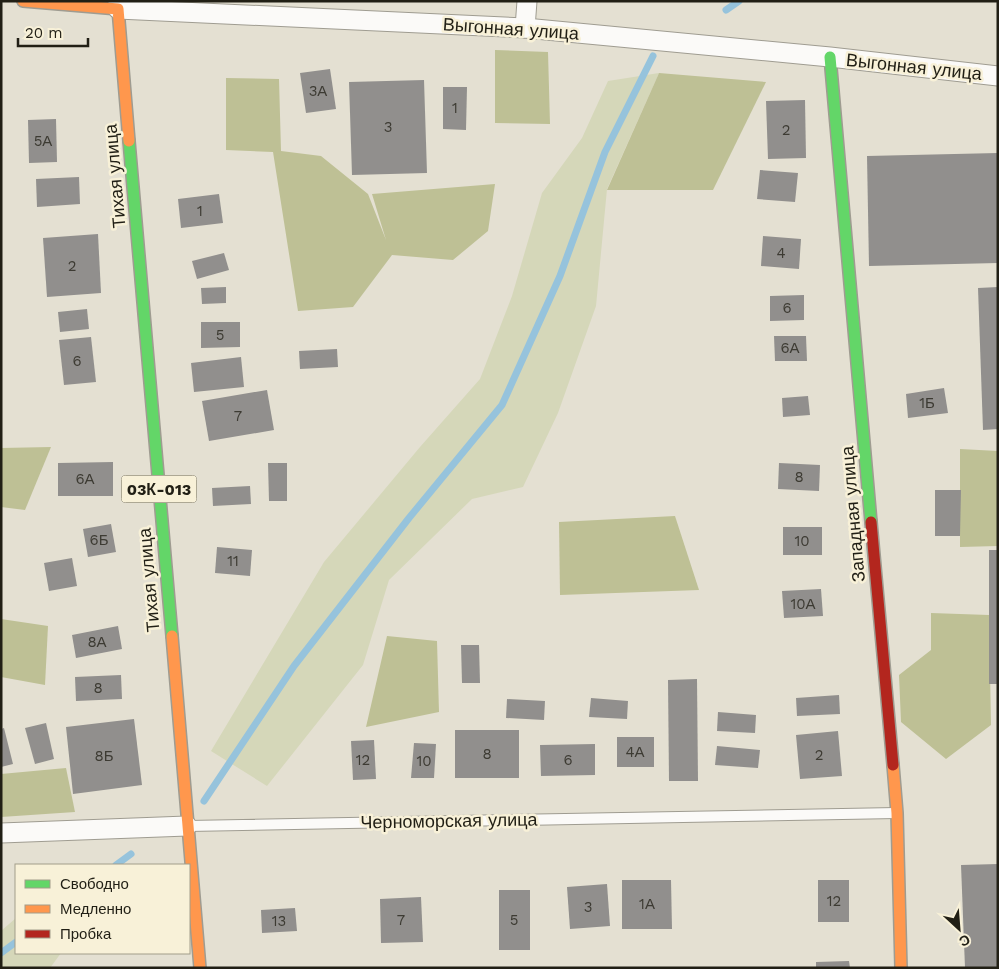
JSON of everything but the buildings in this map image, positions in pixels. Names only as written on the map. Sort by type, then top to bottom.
[{"type":"main road","name":"Выгонная улица","points":[[23,1],[118,5]]},
{"type":"main road","name":"Тихая улица","points":[[118,5],[200,968]]},
{"type":"main road","name":"Западная улица","points":[[830,57],[897,813],[900,968]]},
{"type":"street","points":[[525,28],[527,1]]},
{"type":"street","name":"Выгонная улица","points":[[118,5],[525,28],[830,57],[998,76]]},
{"type":"street","name":"Черноморская улица","points":[[1,833],[187,826]]},
{"type":"lane","name":"Черноморская улица","points":[[187,826],[897,813]]},
{"type":"green space","points":[[495,50],[548,52],[550,124],[495,123]]},
{"type":"green space","points":[[659,73],[607,189],[596,306],[558,413],[523,487],[472,499],[389,580],[363,665],[267,786],[211,751],[324,562],[420,447],[480,379],[512,296],[542,193],[582,138],[608,81]]},
{"type":"green space","points":[[659,73],[766,82],[713,190],[607,190]]},
{"type":"green space","points":[[226,78],[279,79],[281,151],[321,156],[368,194],[386,240],[372,194],[495,184],[488,231],[453,260],[392,255],[353,307],[298,311],[273,152],[226,150]]},
{"type":"green space","points":[[51,447],[25,510],[1,507],[1,448]]},
{"type":"green space","points":[[960,449],[998,451],[998,546],[960,547]]},
{"type":"green space","points":[[675,516],[699,590],[560,595],[559,522]]},
{"type":"green space","points":[[931,613],[989,615],[991,725],[946,759],[901,722],[899,675],[931,650]]},
{"type":"green space","points":[[1,619],[48,626],[45,685],[1,677]]},
{"type":"green space","points":[[387,636],[437,641],[439,712],[366,727]]},
{"type":"green space","points":[[66,768],[75,812],[1,817],[1,774]]},
{"type":"green space","points":[[15,919],[15,954],[60,954],[50,968],[1,968],[1,931]]},
{"type":"waterway","points":[[726,10],[739,1]]},
{"type":"waterway","points":[[204,801],[294,666],[409,518],[502,405],[560,276],[605,152],[653,56]]},
{"type":"waterway","points":[[117,864],[131,854]]},
{"type":"waterway","points":[[1,953],[15,943]]},
{"type":"traffic: fast","points":[[830,57],[871,522]]},
{"type":"traffic: fast","points":[[129,141],[172,636]]},
{"type":"traffic: slow","points":[[23,1],[118,9],[129,141]]},
{"type":"traffic: slow","points":[[172,636],[200,968]]},
{"type":"traffic: slow","points":[[893,765],[897,813],[901,968]]},
{"type":"traffic: jam","points":[[871,522],[893,765]]}]
